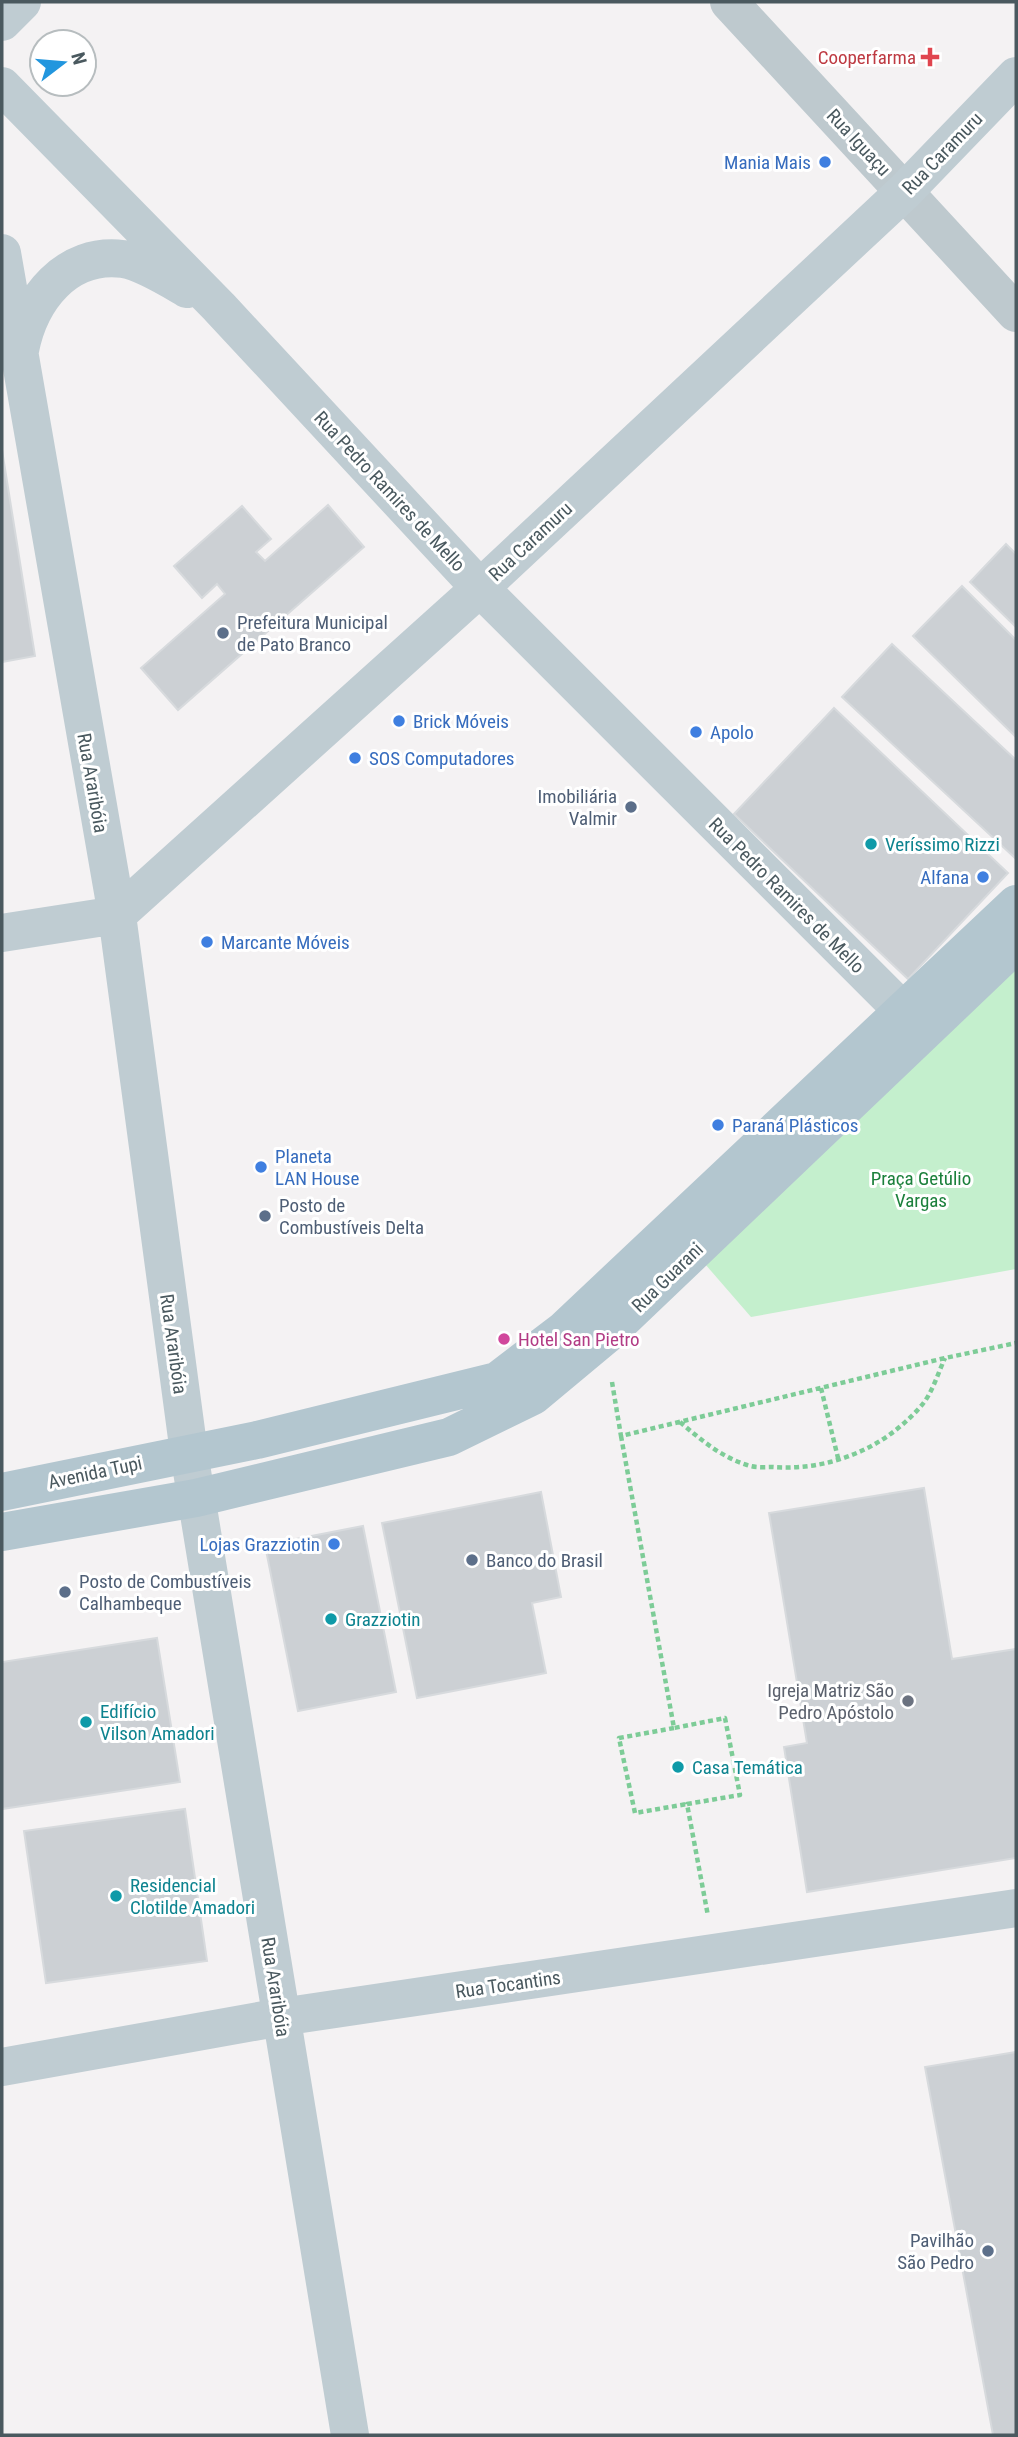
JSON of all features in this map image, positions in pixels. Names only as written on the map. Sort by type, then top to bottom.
[{"type":"main road","name":"Rua Guarani","points":[[189,1453],[257,1440],[497,1381],[564,1330],[1016,904]]},
{"type":"main road","name":"Rua Guarani","points":[[121,1512],[197,1498],[449,1437],[533,1396],[605,1336],[1016,944]]},
{"type":"main road","name":"Avenida Tupi","points":[[2,1492],[189,1453]]},
{"type":"main road","name":"Avenida Tupi","points":[[2,1532],[121,1512]]},
{"type":"street","points":[[2,22],[22,2]]},
{"type":"street","name":"Rua Iguaçu","points":[[729,2],[1016,313]]},
{"type":"street","name":"Rua Caramuru","points":[[117,915],[480,588],[905,191],[1016,76]]},
{"type":"street","name":"Rua Pedro Ramires de Mello","points":[[2,86],[219,307],[480,588],[902,1010]]},
{"type":"street","points":[[18,355],[24,329],[33,308],[56,279],[89,261],[124,259],[158,273],[219,307]]},
{"type":"street","name":"Rua Araribóia","points":[[3,263],[117,915],[189,1453],[350,2435]]},
{"type":"street","points":[[2,933],[117,915]]},
{"type":"street","name":"Rua Tocantins","points":[[2,2067],[281,2017],[1016,1908]]},
{"type":"path","points":[[605,1336],[674,1728]]},
{"type":"path","points":[[621,1436],[1016,1343]]},
{"type":"path","points":[[679,1422],[709,1447],[748,1466],[794,1469],[839,1461],[896,1432],[923,1404],[945,1358]]},
{"type":"path","points":[[821,1388],[839,1461]]},
{"type":"path","points":[[725,1718],[740,1795],[688,1804],[635,1813],[620,1738],[725,1718]]},
{"type":"path","points":[[688,1804],[714,1954]]},
{"type":"green space","name":"Praça Getúlio Vargas","points":[[1016,963],[1016,1269],[751,1317],[705,1264]]},
{"type":"building","points":[[2,450],[35,656],[2,662]]},
{"type":"building","name":"Prefeitura Municipal de Pato Branco","points":[[328,505],[364,547],[178,710],[141,668],[225,594],[217,584],[202,598],[174,566],[242,506],[271,539],[256,552],[265,561]]},
{"type":"building","points":[[1006,544],[1016,554],[1016,627],[970,582]]},
{"type":"building","points":[[962,586],[1016,640],[1016,737],[913,636]]},
{"type":"building","points":[[892,644],[1016,760],[1016,859],[842,697]]},
{"type":"building","name":"Veríssimo Rizzi","points":[[834,708],[1008,873],[908,979],[734,814]]},
{"type":"building","name":"Igreja Matriz São Pedro Apóstolo","points":[[924,1488],[952,1659],[1016,1649],[1016,1858],[807,1892],[784,1747],[807,1743],[769,1513]]},
{"type":"building","name":"Banco do Brasil","points":[[541,1492],[561,1597],[532,1603],[546,1673],[417,1698],[382,1523]]},
{"type":"building","name":"Grazziotin","points":[[363,1526],[396,1692],[298,1711],[265,1545]]},
{"type":"building","name":"Edifício Vilson Amadori","points":[[157,1638],[180,1782],[2,1809],[2,1662]]},
{"type":"building","name":"Residencial Clotilde Amadori","points":[[185,1809],[207,1961],[46,1983],[24,1831]]},
{"type":"building","name":"Pavilhão São Pedro","points":[[1016,2052],[1016,2435],[993,2435],[925,2067]]},
{"type":"place","name":"Cooperfarma","points":[[930,57]]},
{"type":"place","name":"Mania Mais","points":[[825,162]]},
{"type":"place","name":"Prefeitura Municipal de Pato Branco","points":[[223,633]]},
{"type":"place","name":"Brick Móveis","points":[[399,721]]},
{"type":"place","name":"Apolo","points":[[696,732]]},
{"type":"place","name":"SOS Computadores","points":[[355,758]]},
{"type":"place","name":"Imobiliária Valmir","points":[[631,807]]},
{"type":"place","name":"Veríssimo Rizzi","points":[[871,844]]},
{"type":"place","name":"Alfana","points":[[983,877]]},
{"type":"place","name":"Marcante Móveis","points":[[207,942]]},
{"type":"place","name":"Paraná Plásticos","points":[[718,1125]]},
{"type":"place","name":"Planeta LAN House","points":[[261,1167]]},
{"type":"place","name":"Posto de Combustíveis Delta","points":[[265,1216]]},
{"type":"place","name":"Hotel San Pietro","points":[[504,1339]]},
{"type":"place","name":"Lojas Grazziotin","points":[[334,1544]]},
{"type":"place","name":"Banco do Brasil","points":[[472,1560]]},
{"type":"place","name":"Posto de Combustíveis Calhambeque","points":[[65,1592]]},
{"type":"place","name":"Grazziotin","points":[[331,1619]]},
{"type":"place","name":"Igreja Matriz São Pedro Apóstolo","points":[[908,1701]]},
{"type":"place","name":"Edifício Vilson Amadori","points":[[86,1722]]},
{"type":"place","name":"Casa Temática","points":[[678,1767]]},
{"type":"place","name":"Residencial Clotilde Amadori","points":[[116,1896]]},
{"type":"place","name":"Pavilhão São Pedro","points":[[988,2251]]}]
